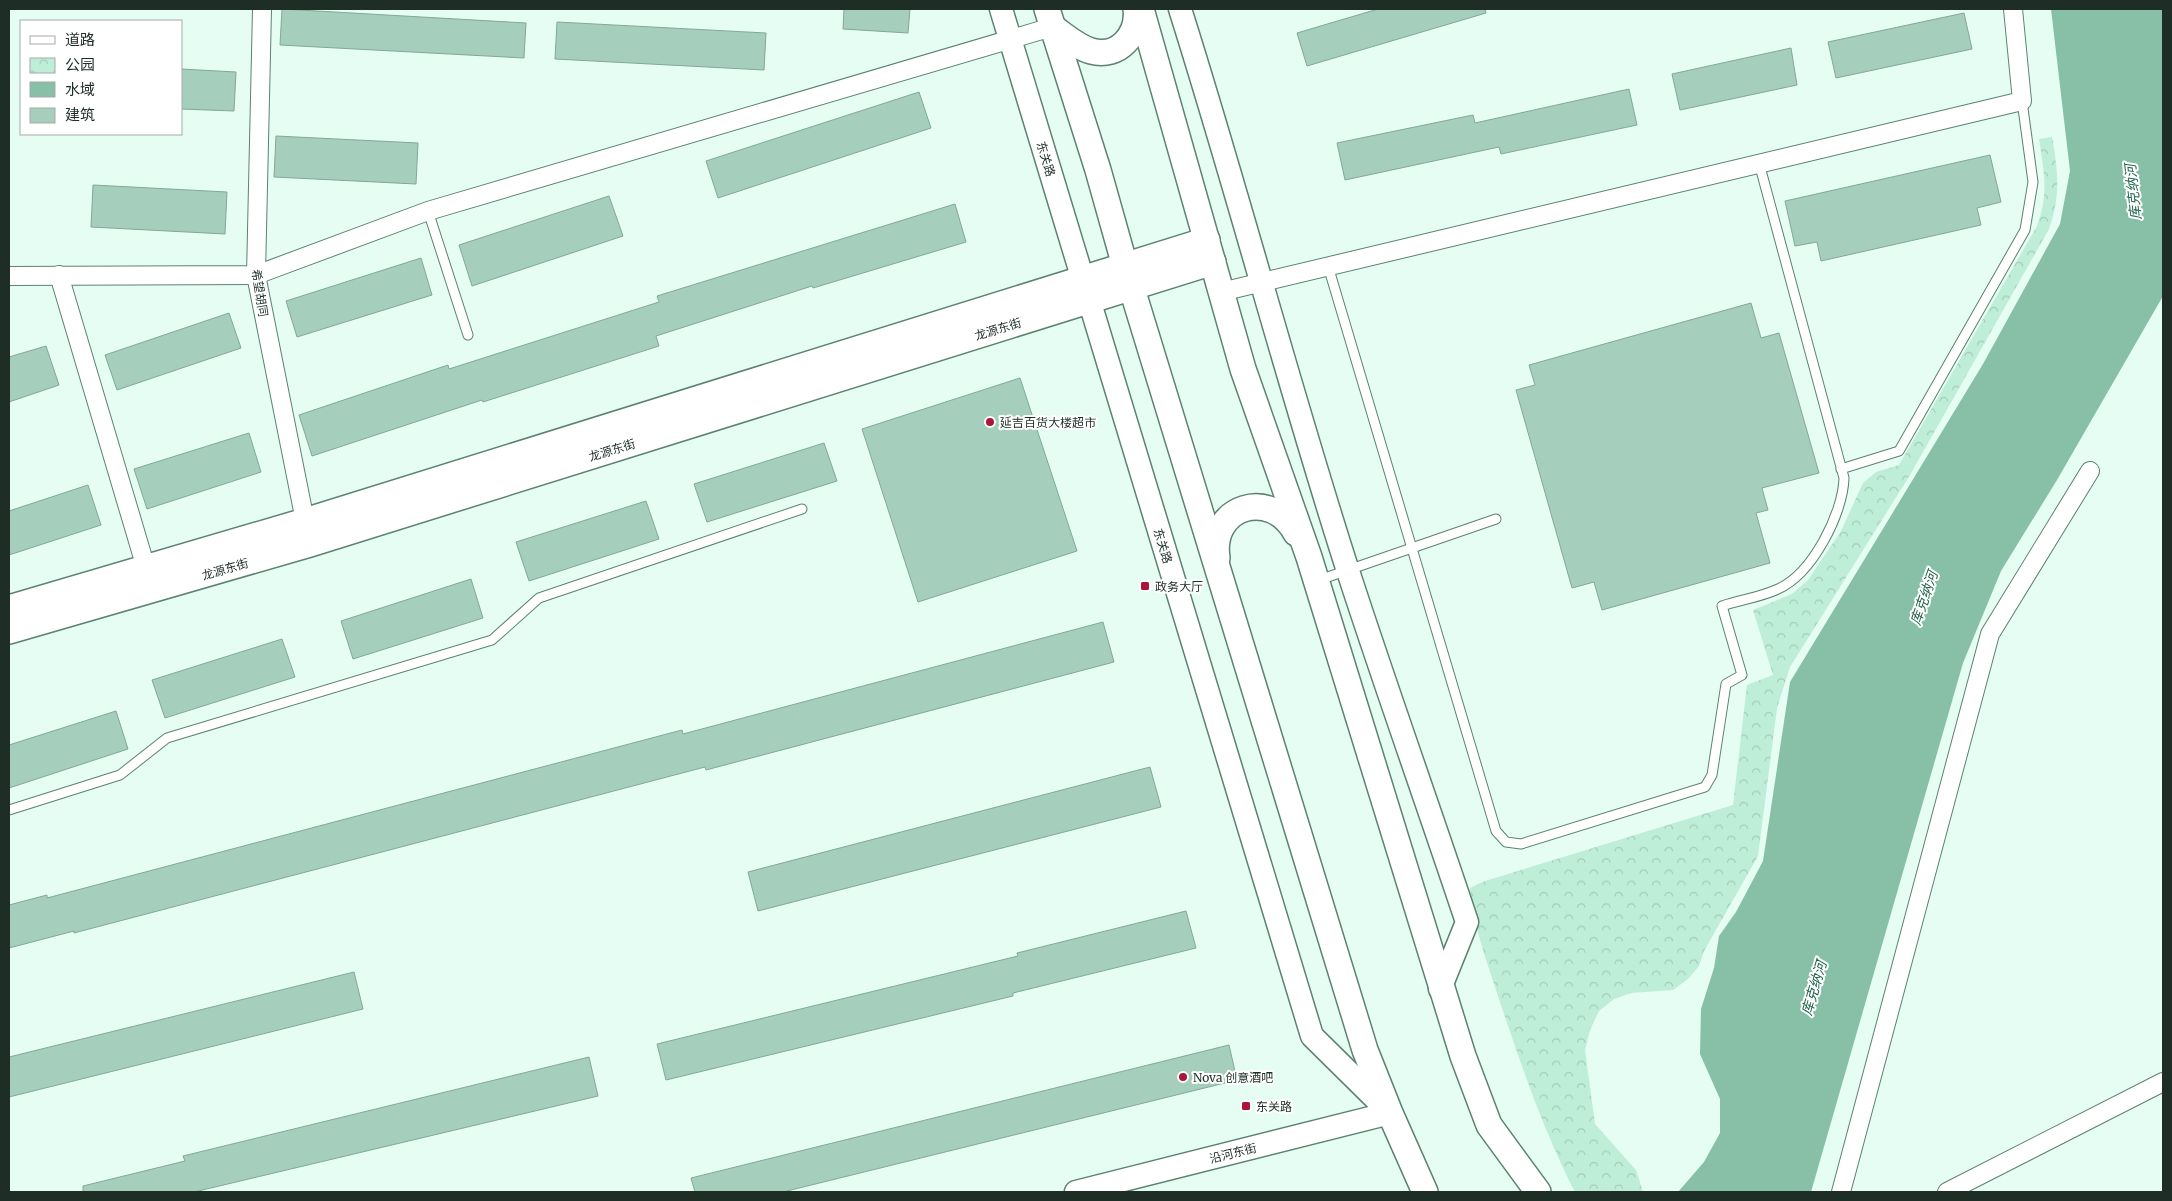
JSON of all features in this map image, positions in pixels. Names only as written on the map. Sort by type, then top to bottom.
[{"type":"main road","points":[[1049,18],[1083,48],[1104,53],[1115,50],[1130,37],[1135,28],[1136,9]]},
{"type":"main road","points":[[1141,9],[1243,369],[1312,569],[1440,990],[1489,1125],[1538,1192]]},
{"type":"main road","name":"东关路","points":[[1049,18],[1098,170],[1128,277],[1365,1050],[1424,1192]]},
{"type":"main road","name":"龙源东街","points":[[9,631],[307,532],[1210,251]]},
{"type":"main road","points":[[1219,571],[1216,548],[1217,536],[1223,525],[1231,515],[1242,509],[1255,506],[1268,508],[1280,513],[1290,522],[1312,569]]},
{"type":"main road","name":"龙源东街","points":[[9,608],[146,568],[307,532]]},
{"type":"street","name":"希望胡同","points":[[262,9],[256,275],[307,532]]},
{"type":"street","name":"东关路","points":[[1001,9],[1312,1036],[1390,1113]]},
{"type":"street","points":[[1180,9],[1219,131],[1261,282],[1348,570],[1467,922],[1440,990]]},
{"type":"street","points":[[1221,292],[2022,100],[2013,9]]},
{"type":"street","points":[[9,276],[256,275],[428,211],[1010,39],[1049,18]]},
{"type":"street","points":[[59,275],[146,568]]},
{"type":"street","points":[[1841,1192],[1990,634],[2090,471]]},
{"type":"street","points":[[1947,1192],[2163,1082]]},
{"type":"street","name":"沿河东街","points":[[1076,1192],[1103,1189],[1390,1113]]},
{"type":"lane","points":[[1842,469],[1899,450],[2025,230],[2033,182],[2022,100]]},
{"type":"lane","points":[[1328,266],[1496,831],[1506,842],[1521,844],[1705,787],[1712,775],[1726,684],[1742,676],[1722,606],[1778,589],[1802,571],[1837,515],[1844,492],[1842,469],[1759,163]]},
{"type":"lane","points":[[428,211],[468,335]]},
{"type":"lane","points":[[9,810],[120,775],[167,738],[492,640],[539,598],[802,510]]},
{"type":"lane","points":[[1312,569],[1348,570],[1496,519]]},
{"type":"green space","points":[[2052,137],[2056,161],[2057,194],[2049,229],[1910,475],[1790,667],[1777,708],[1758,856],[1704,951],[1699,966],[1688,979],[1673,990],[1631,993],[1614,999],[1599,1011],[1590,1030],[1585,1050],[1595,1124],[1636,1170],[1643,1192],[1575,1192],[1552,1143],[1513,1042],[1480,940],[1470,888],[1485,881],[1733,805],[1747,685],[1773,675],[1753,610],[1792,594],[1808,580],[1841,531],[1863,483],[1876,472],[1899,465],[2037,226],[2044,193],[2044,173],[2039,139]]},
{"type":"water","name":"库克纳河","points":[[2051,9],[2163,9],[2163,296],[2057,480],[2001,571],[1963,663],[1811,1192],[1678,1192],[1704,1162],[1720,1133],[1720,1099],[1700,1054],[1701,1009],[1714,968],[1719,936],[1736,912],[1763,861],[1790,682],[1983,364],[2060,224],[2070,171]]},
{"type":"building","points":[[282,9],[526,23],[524,58],[280,45]]},
{"type":"building","points":[[844,9],[910,9],[908,33],[843,29]]},
{"type":"building","points":[[1378,9],[1485,9],[1486,13],[1307,66],[1297,33]]},
{"type":"building","points":[[1964,13],[1972,49],[1836,78],[1828,42]]},
{"type":"building","points":[[557,22],[766,33],[764,70],[555,59]]},
{"type":"building","points":[[1791,48],[1797,85],[1680,110],[1672,74]]},
{"type":"building","points":[[182,69],[236,72],[234,111],[182,109]]},
{"type":"building","points":[[1629,89],[1637,125],[1501,154],[1499,147],[1345,180],[1337,143],[1473,115],[1475,123]]},
{"type":"building","points":[[919,92],[931,128],[718,198],[706,161]]},
{"type":"building","points":[[276,136],[418,143],[416,184],[274,177]]},
{"type":"building","points":[[1990,155],[2001,202],[1977,208],[1981,225],[1821,261],[1817,242],[1795,246],[1785,201]]},
{"type":"building","points":[[93,185],[227,192],[225,234],[91,227]]},
{"type":"building","points":[[609,196],[623,236],[472,286],[459,245]]},
{"type":"building","points":[[955,204],[966,242],[813,288],[812,286],[656,336],[659,346],[483,402],[482,400],[312,456],[299,415],[448,365],[449,369],[659,302],[657,296]]},
{"type":"building","points":[[421,258],[432,295],[297,337],[286,301]]},
{"type":"building","points":[[1751,303],[1761,338],[1779,333],[1819,473],[1762,488],[1768,510],[1756,513],[1770,563],[1602,610],[1594,582],[1572,588],[1516,390],[1535,385],[1529,365]]},
{"type":"building","points":[[229,313],[241,348],[117,390],[105,355]]},
{"type":"building","points":[[46,346],[59,385],[9,402],[9,357]]},
{"type":"building","points":[[1020,378],[1077,551],[918,602],[862,429]]},
{"type":"building","points":[[249,433],[261,472],[147,509],[134,469]]},
{"type":"building","points":[[824,443],[837,481],[707,522],[694,484]]},
{"type":"building","points":[[88,485],[101,525],[9,555],[9,511]]},
{"type":"building","points":[[646,501],[659,539],[529,581],[516,542]]},
{"type":"building","points":[[471,579],[483,618],[353,659],[341,621]]},
{"type":"building","points":[[1103,622],[1114,662],[706,770],[705,767],[74,933],[74,931],[9,948],[9,905],[47,895],[47,898],[682,730],[683,734]]},
{"type":"building","points":[[282,639],[295,677],[165,718],[152,680]]},
{"type":"building","points":[[116,711],[128,749],[9,788],[9,745]]},
{"type":"building","points":[[1150,767],[1161,807],[758,911],[748,872]]},
{"type":"building","points":[[1186,911],[1196,948],[1013,993],[1013,996],[666,1080],[657,1044],[1018,956],[1017,953]]},
{"type":"building","points":[[354,972],[363,1009],[9,1097],[9,1057]]},
{"type":"building","points":[[1229,1045],[1237,1080],[783,1192],[695,1192],[691,1178]]},
{"type":"building","points":[[589,1057],[598,1096],[194,1192],[83,1192],[83,1186],[185,1161],[183,1156]]},
{"type":"place","name":"延吉百货大楼超市","points":[[990,422]]},
{"type":"place","name":"政务大厅","points":[[1145,586]]},
{"type":"place","name":"Nova 创意酒吧","points":[[1183,1077]]},
{"type":"place","name":"东关路","points":[[1246,1106]]}]
